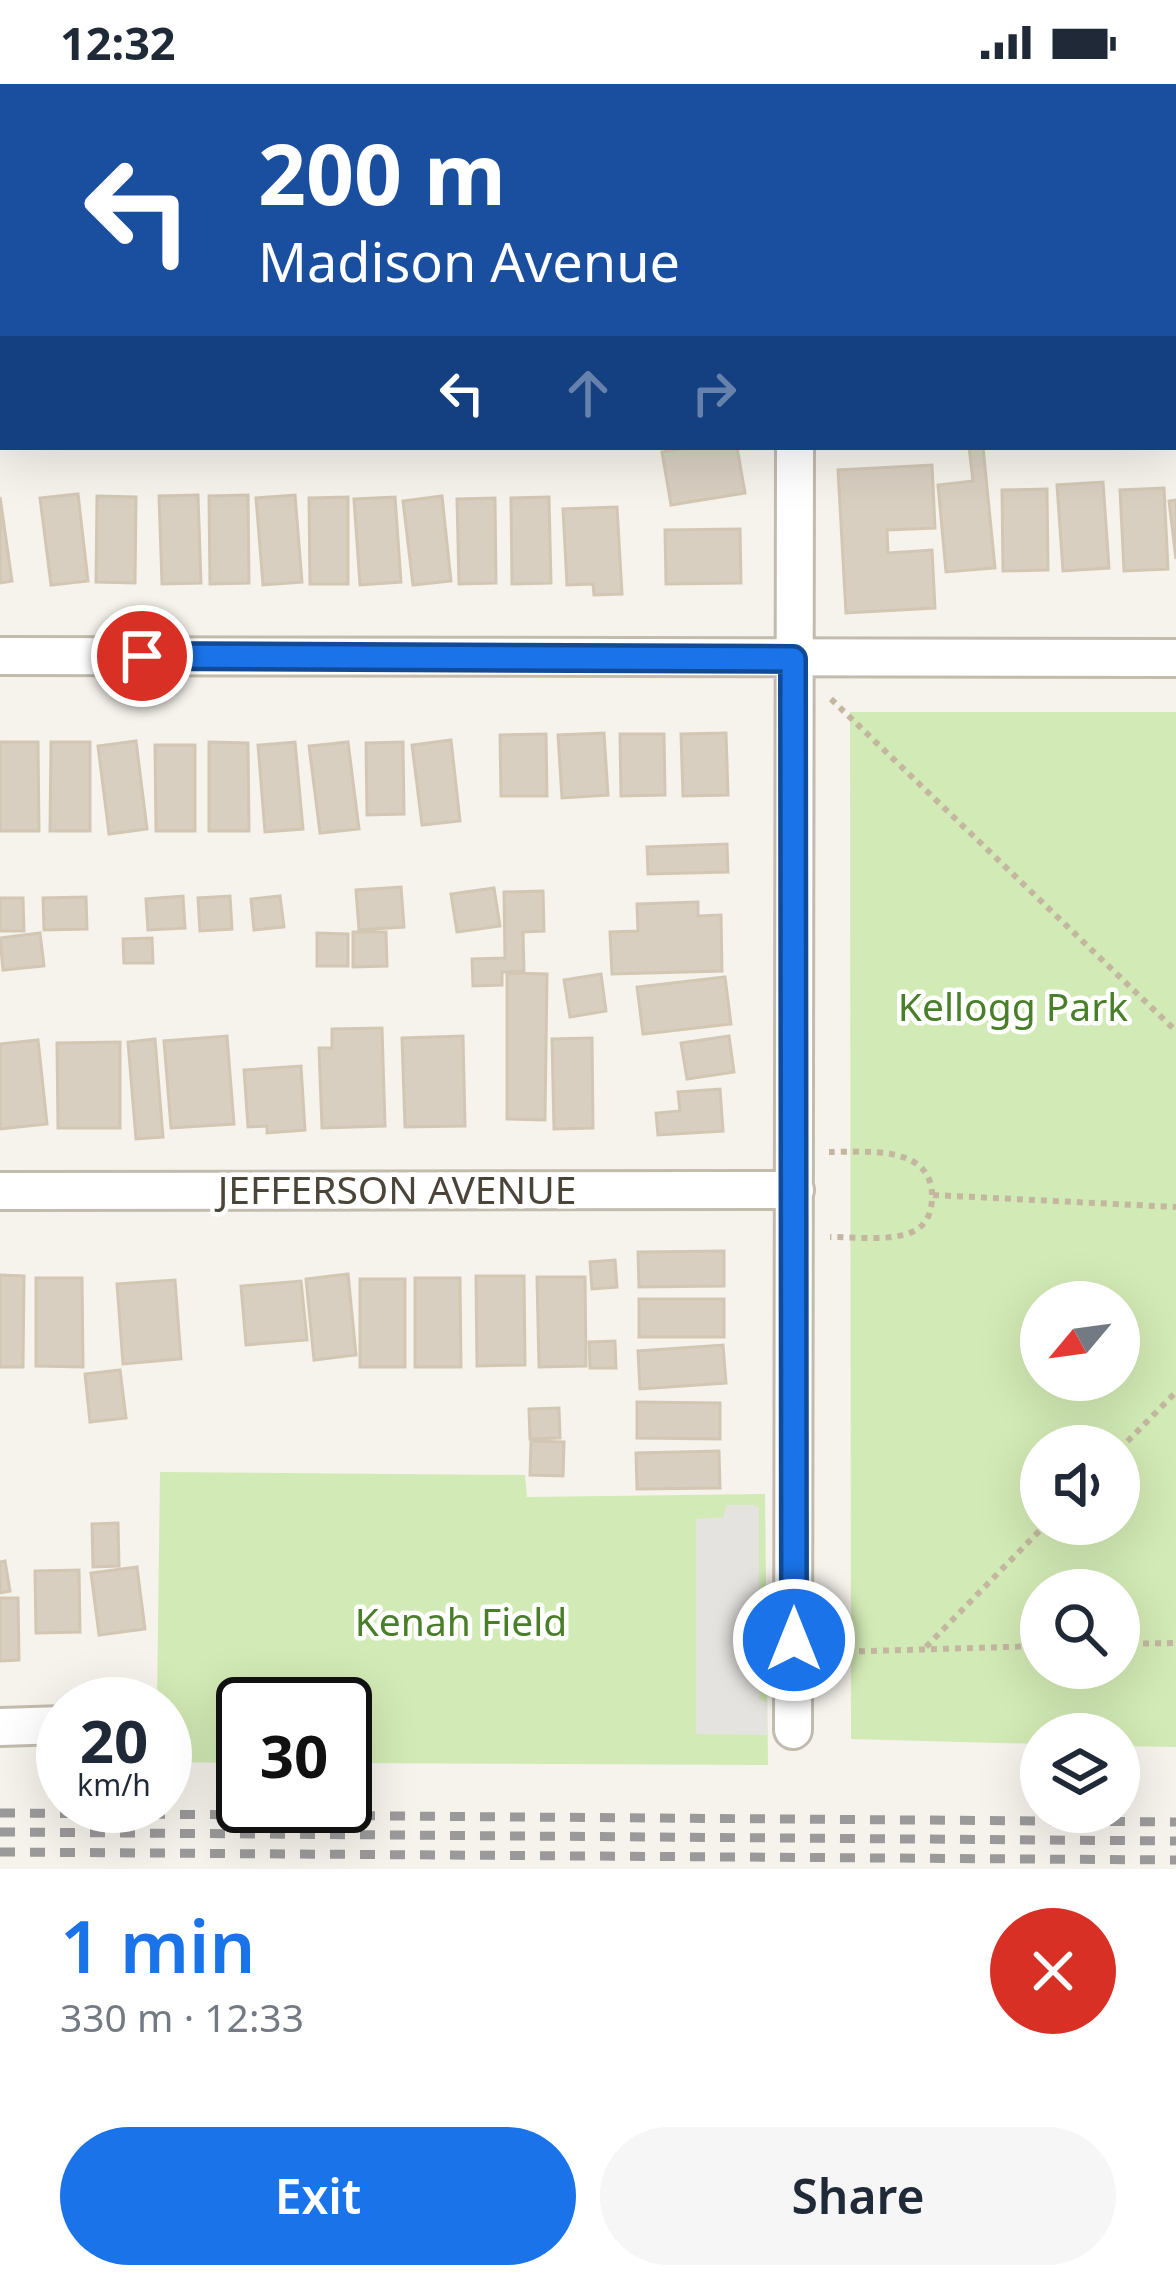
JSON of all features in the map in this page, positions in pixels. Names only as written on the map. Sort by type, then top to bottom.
[{"type":"street","points":[[793,1730],[795,450]]},
{"type":"street","points":[[0,656],[1176,658]]},
{"type":"street","name":"JEFFERSON AVENUE","points":[[0,1190],[795,1190]]},
{"type":"street","points":[[0,1726],[36,1725]]},
{"type":"path","points":[[831,699],[1176,1030]]},
{"type":"path","points":[[829,1152],[882,1151],[906,1156],[928,1178],[933,1195],[927,1221],[917,1230],[891,1236],[830,1237]]},
{"type":"path","points":[[933,1195],[1176,1208]]},
{"type":"path","points":[[1140,1428],[1176,1391]]},
{"type":"path","points":[[924,1649],[1026,1545]]},
{"type":"path","points":[[1140,1644],[1176,1643]]},
{"type":"path","points":[[835,1652],[1020,1647]]},
{"type":"green space","name":"Kellogg Park","points":[[850,712],[1176,712],[1176,1747],[1140,1746],[1140,1713],[1020,1713],[1020,1743],[851,1739]]},
{"type":"green space","name":"Kenah Field","points":[[160,1472],[525,1475],[527,1497],[765,1494],[768,1765],[372,1763],[372,1677],[216,1677],[216,1763],[192,1762],[192,1677],[157,1677]]},
{"type":"shaded area","points":[[727,1505],[759,1508],[759,1699],[767,1702],[767,1735],[696,1734],[696,1519],[723,1517]]},
{"type":"building","points":[[738,450],[745,493],[671,505],[662,452]]},
{"type":"building","points":[[969,450],[983,450],[995,568],[946,572],[938,485],[973,481]]},
{"type":"building","points":[[932,465],[935,528],[887,530],[888,553],[932,550],[935,608],[846,613],[838,470]]},
{"type":"building","points":[[1103,482],[1109,568],[1063,571],[1057,485]]},
{"type":"building","points":[[1164,488],[1168,569],[1124,571],[1120,490]]},
{"type":"building","points":[[1047,489],[1048,570],[1003,571],[1002,490]]},
{"type":"building","points":[[78,494],[88,581],[51,585],[40,498]]},
{"type":"building","points":[[198,495],[201,583],[162,584],[159,496]]},
{"type":"building","points":[[248,495],[249,583],[210,584],[209,496]]},
{"type":"building","points":[[295,495],[302,582],[263,585],[256,498]]},
{"type":"building","points":[[97,496],[136,497],[135,583],[96,582]]},
{"type":"building","points":[[442,496],[451,581],[413,585],[403,501]]},
{"type":"building","points":[[0,497],[12,581],[0,583]]},
{"type":"building","points":[[348,497],[348,584],[310,584],[309,498]]},
{"type":"building","points":[[395,497],[401,582],[360,585],[354,499]]},
{"type":"building","points":[[549,497],[551,583],[512,584],[511,498]]},
{"type":"building","points":[[495,498],[496,583],[459,584],[457,499]]},
{"type":"building","points":[[1176,500],[1176,559],[1169,501]]},
{"type":"building","points":[[617,507],[622,594],[594,595],[593,584],[567,585],[563,509]]},
{"type":"building","points":[[740,529],[741,583],[666,584],[665,530]]},
{"type":"building","points":[[604,733],[608,795],[562,798],[558,735]]},
{"type":"building","points":[[726,733],[728,795],[683,796],[681,734]]},
{"type":"building","points":[[546,734],[547,796],[501,796],[500,735]]},
{"type":"building","points":[[620,734],[664,734],[665,795],[621,796]]},
{"type":"building","points":[[451,740],[460,821],[422,825],[412,745]]},
{"type":"building","points":[[136,741],[147,829],[109,834],[98,746]]},
{"type":"building","points":[[0,742],[38,742],[39,831],[0,831]]},
{"type":"building","points":[[51,742],[90,742],[90,831],[50,831]]},
{"type":"building","points":[[209,742],[248,743],[249,831],[209,831]]},
{"type":"building","points":[[295,742],[303,829],[265,832],[258,745]]},
{"type":"building","points":[[348,742],[359,829],[320,833],[309,746]]},
{"type":"building","points":[[403,742],[404,814],[367,815],[366,743]]},
{"type":"building","points":[[155,745],[195,745],[195,831],[156,831]]},
{"type":"building","points":[[727,844],[728,872],[648,874],[647,847]]},
{"type":"building","points":[[401,887],[404,927],[359,930],[356,890]]},
{"type":"building","points":[[494,888],[500,926],[457,932],[451,894]]},
{"type":"building","points":[[543,891],[544,931],[523,932],[524,971],[502,972],[502,985],[473,986],[472,959],[505,958],[504,892]]},
{"type":"building","points":[[183,896],[185,928],[148,930],[146,899]]},
{"type":"building","points":[[230,896],[232,929],[200,931],[198,898]]},
{"type":"building","points":[[280,896],[284,927],[254,930],[251,899]]},
{"type":"building","points":[[86,897],[87,929],[44,930],[43,898]]},
{"type":"building","points":[[0,898],[23,898],[24,931],[0,931]]},
{"type":"building","points":[[698,902],[698,916],[721,915],[722,971],[612,974],[610,932],[638,931],[637,904]]},
{"type":"building","points":[[353,932],[386,932],[387,966],[353,967]]},
{"type":"building","points":[[40,933],[44,966],[3,970],[0,938]]},
{"type":"building","points":[[317,933],[348,934],[348,966],[317,966]]},
{"type":"building","points":[[152,938],[153,963],[124,963],[123,939]]},
{"type":"building","points":[[507,973],[547,974],[545,1120],[507,1119]]},
{"type":"building","points":[[601,974],[606,1011],[570,1017],[564,980]]},
{"type":"building","points":[[725,977],[731,1024],[643,1034],[637,987]]},
{"type":"building","points":[[382,1028],[385,1126],[322,1128],[319,1048],[332,1048],[332,1029]]},
{"type":"building","points":[[227,1036],[234,1124],[171,1128],[164,1041]]},
{"type":"building","points":[[463,1036],[465,1126],[405,1127],[402,1038]]},
{"type":"building","points":[[729,1036],[734,1072],[687,1079],[681,1043]]},
{"type":"building","points":[[592,1038],[593,1128],[554,1129],[552,1039]]},
{"type":"building","points":[[155,1039],[163,1137],[136,1139],[128,1042]]},
{"type":"building","points":[[38,1040],[47,1124],[0,1129],[0,1044]]},
{"type":"building","points":[[120,1042],[120,1128],[58,1128],[57,1043]]},
{"type":"building","points":[[301,1066],[305,1130],[267,1133],[267,1126],[248,1127],[244,1070]]},
{"type":"building","points":[[720,1089],[723,1131],[658,1135],[656,1113],[680,1111],[678,1092]]},
{"type":"building","points":[[724,1251],[724,1286],[639,1287],[638,1252]]},
{"type":"building","points":[[615,1260],[617,1287],[592,1289],[590,1262]]},
{"type":"building","points":[[348,1274],[356,1355],[314,1360],[306,1279]]},
{"type":"building","points":[[0,1275],[24,1276],[23,1367],[0,1367]]},
{"type":"building","points":[[476,1276],[524,1276],[525,1365],[477,1366]]},
{"type":"building","points":[[537,1277],[585,1277],[586,1366],[539,1367]]},
{"type":"building","points":[[36,1278],[82,1278],[83,1367],[36,1366]]},
{"type":"building","points":[[415,1278],[460,1278],[461,1367],[415,1367]]},
{"type":"building","points":[[360,1279],[405,1279],[405,1367],[360,1367]]},
{"type":"building","points":[[175,1280],[181,1359],[123,1364],[117,1284]]},
{"type":"building","points":[[301,1281],[307,1340],[246,1345],[241,1286]]},
{"type":"building","points":[[639,1299],[724,1299],[724,1337],[639,1337]]},
{"type":"building","points":[[615,1341],[616,1368],[590,1368],[589,1342]]},
{"type":"building","points":[[723,1345],[726,1383],[640,1389],[638,1351]]},
{"type":"building","points":[[120,1370],[126,1418],[90,1422],[85,1374]]},
{"type":"building","points":[[637,1402],[720,1403],[720,1439],[637,1438]]},
{"type":"building","points":[[559,1408],[560,1438],[530,1439],[529,1409]]},
{"type":"building","points":[[531,1441],[564,1442],[563,1476],[530,1475]]},
{"type":"building","points":[[719,1451],[720,1488],[637,1489],[636,1453]]},
{"type":"building","points":[[118,1523],[119,1566],[93,1567],[92,1524]]},
{"type":"building","points":[[5,1561],[10,1591],[0,1593],[0,1562]]},
{"type":"building","points":[[137,1567],[145,1629],[99,1635],[91,1573]]},
{"type":"building","points":[[79,1570],[80,1632],[36,1633],[35,1571]]},
{"type":"building","points":[[0,1598],[18,1598],[19,1660],[0,1661]]},
{"type":"railway","points":[[0,1813],[1176,1822]]},
{"type":"railway","points":[[0,1832],[1176,1841]]},
{"type":"railway","points":[[0,1852],[1176,1860]]},
{"type":"route","points":[[142,656],[793,659],[794,1640]]}]
